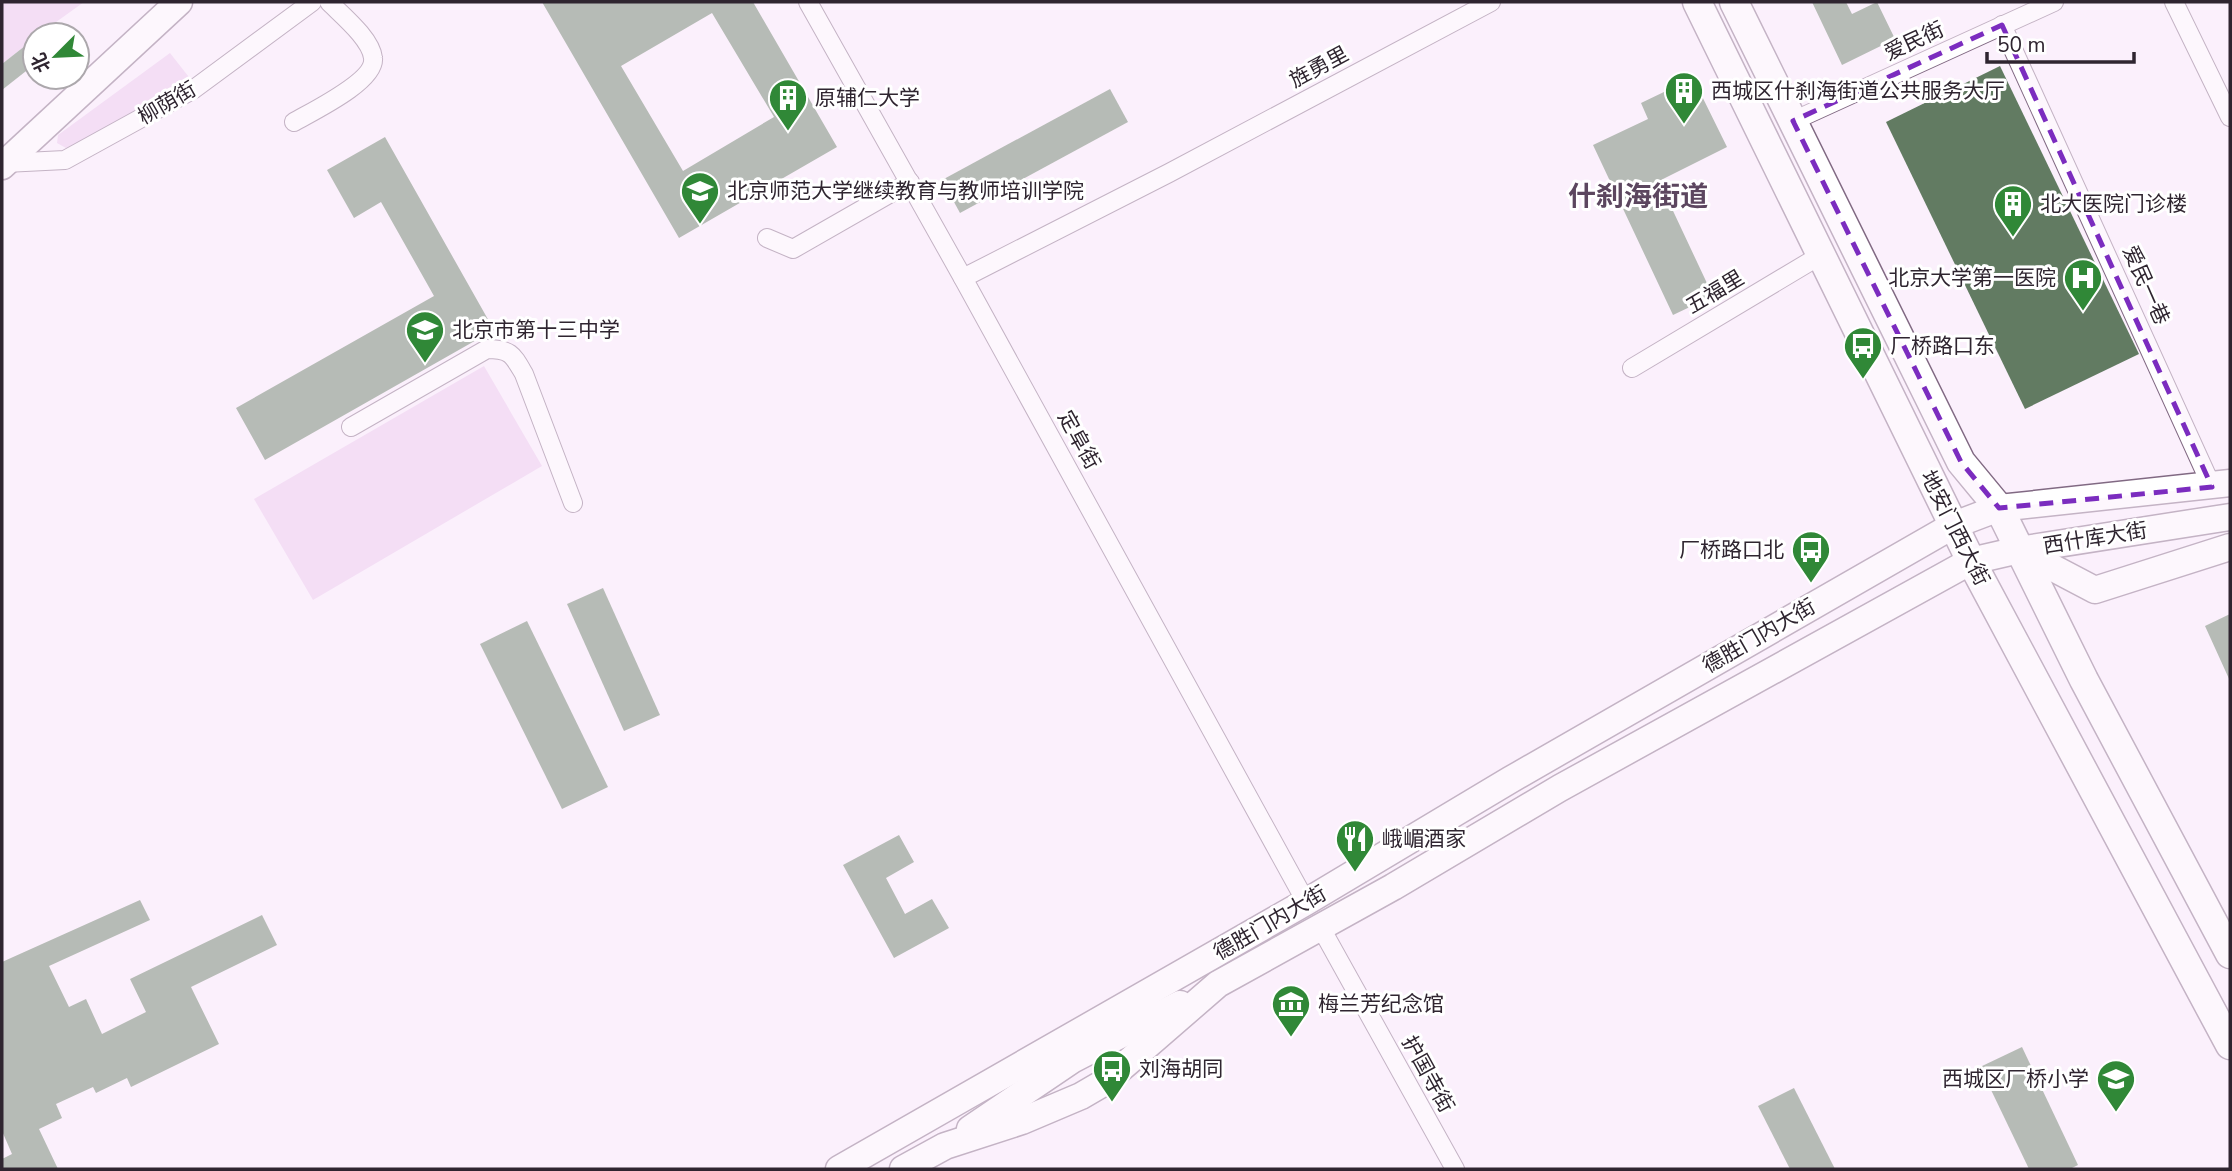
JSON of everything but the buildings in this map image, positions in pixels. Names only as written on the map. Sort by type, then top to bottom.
[{"type":"main road","name":"柳荫街","points":[[4,164],[179,2]]},
{"type":"main road","name":"地安门西大街","points":[[1697,2],[1971,561],[2230,1045]]},
{"type":"main road","name":"地安门西大街","points":[[1734,2],[1961,462],[1998,508],[2084,680],[2230,954]]},
{"type":"main road","name":"西什库大街","points":[[1954,525],[1998,508],[2224,483]]},
{"type":"main road","name":"西什库大街","points":[[2018,550],[2230,517]]},
{"type":"main road","name":"德胜门内大街","points":[[839,1169],[1206,960],[1522,773],[1954,525]]},
{"type":"main road","name":"西什库大街","points":[[2018,550],[2095,590],[2230,547]]},
{"type":"main road","name":"德胜门内大街","points":[[903,1169],[946,1146],[1072,1060],[1321,928],[1560,788],[1971,561],[2018,550]]},
{"type":"main road","points":[[1377,860],[1392,887]]},
{"type":"main road","points":[[1306,902],[1321,928]]},
{"type":"main road","points":[[1206,960],[1218,984]]},
{"type":"main road","name":"德胜门内大街","points":[[946,1146],[1022,1121],[1081,1096],[1105,1082],[1218,984]]},
{"type":"street","name":"柳荫街","points":[[4,164],[65,160],[194,89],[312,2]]},
{"type":"street","points":[[295,122],[360,82],[373,69],[373,57],[363,37],[330,2]]},
{"type":"street","name":"定阜街","points":[[808,2],[1306,902]]},
{"type":"street","name":"旌勇里","points":[[963,278],[1169,173],[1491,2]]},
{"type":"street","name":"爱民街","points":[[1793,121],[2054,2]]},
{"type":"street","points":[[2174,2],[2230,117]]},
{"type":"street","name":"爱民一巷","points":[[2003,25],[2224,483]]},
{"type":"street","points":[[767,238],[793,250],[909,182]]},
{"type":"street","name":"五福里","points":[[1632,368],[1821,254]]},
{"type":"street","points":[[351,427],[488,349],[502,349],[513,355],[524,374],[573,503]]},
{"type":"street","name":"护国寺街","points":[[1321,928],[1455,1169]]},
{"type":"highlighted area","points":[[2002,25],[2212,487],[1999,508],[1961,462],[1793,121]]},
{"type":"shaded area","points":[[2,2],[84,2],[58,21],[21,21],[21,49],[2,64]]},
{"type":"shaded area","points":[[170,53],[192,81],[87,143],[66,148],[57,143],[58,135]]},
{"type":"shaded area","points":[[484,366],[542,466],[313,600],[254,499]]},
{"type":"place","name":"西城区什刹海街道公共服务大厅","points":[[1684,125]]},
{"type":"place","name":"原辅仁大学","points":[[788,132]]},
{"type":"place","name":"北京师范大学继续教育与教师培训学院","points":[[700,225]]},
{"type":"place","name":"北大医院门诊楼","points":[[2013,238]]},
{"type":"place","name":"北京大学第一医院","points":[[2083,312]]},
{"type":"place","name":"北京市第十三中学","points":[[425,364]]},
{"type":"place","name":"厂桥路口东","points":[[1863,380]]},
{"type":"place","name":"厂桥路口北","points":[[1811,584]]},
{"type":"place","name":"峨嵋酒家","points":[[1355,873]]},
{"type":"place","name":"梅兰芳纪念馆","points":[[1291,1038]]},
{"type":"place","name":"刘海胡同","points":[[1112,1103]]},
{"type":"place","name":"西城区厂桥小学","points":[[2116,1113]]},
{"type":"district","name":"什刹海街道","points":[[1638,197]]}]
